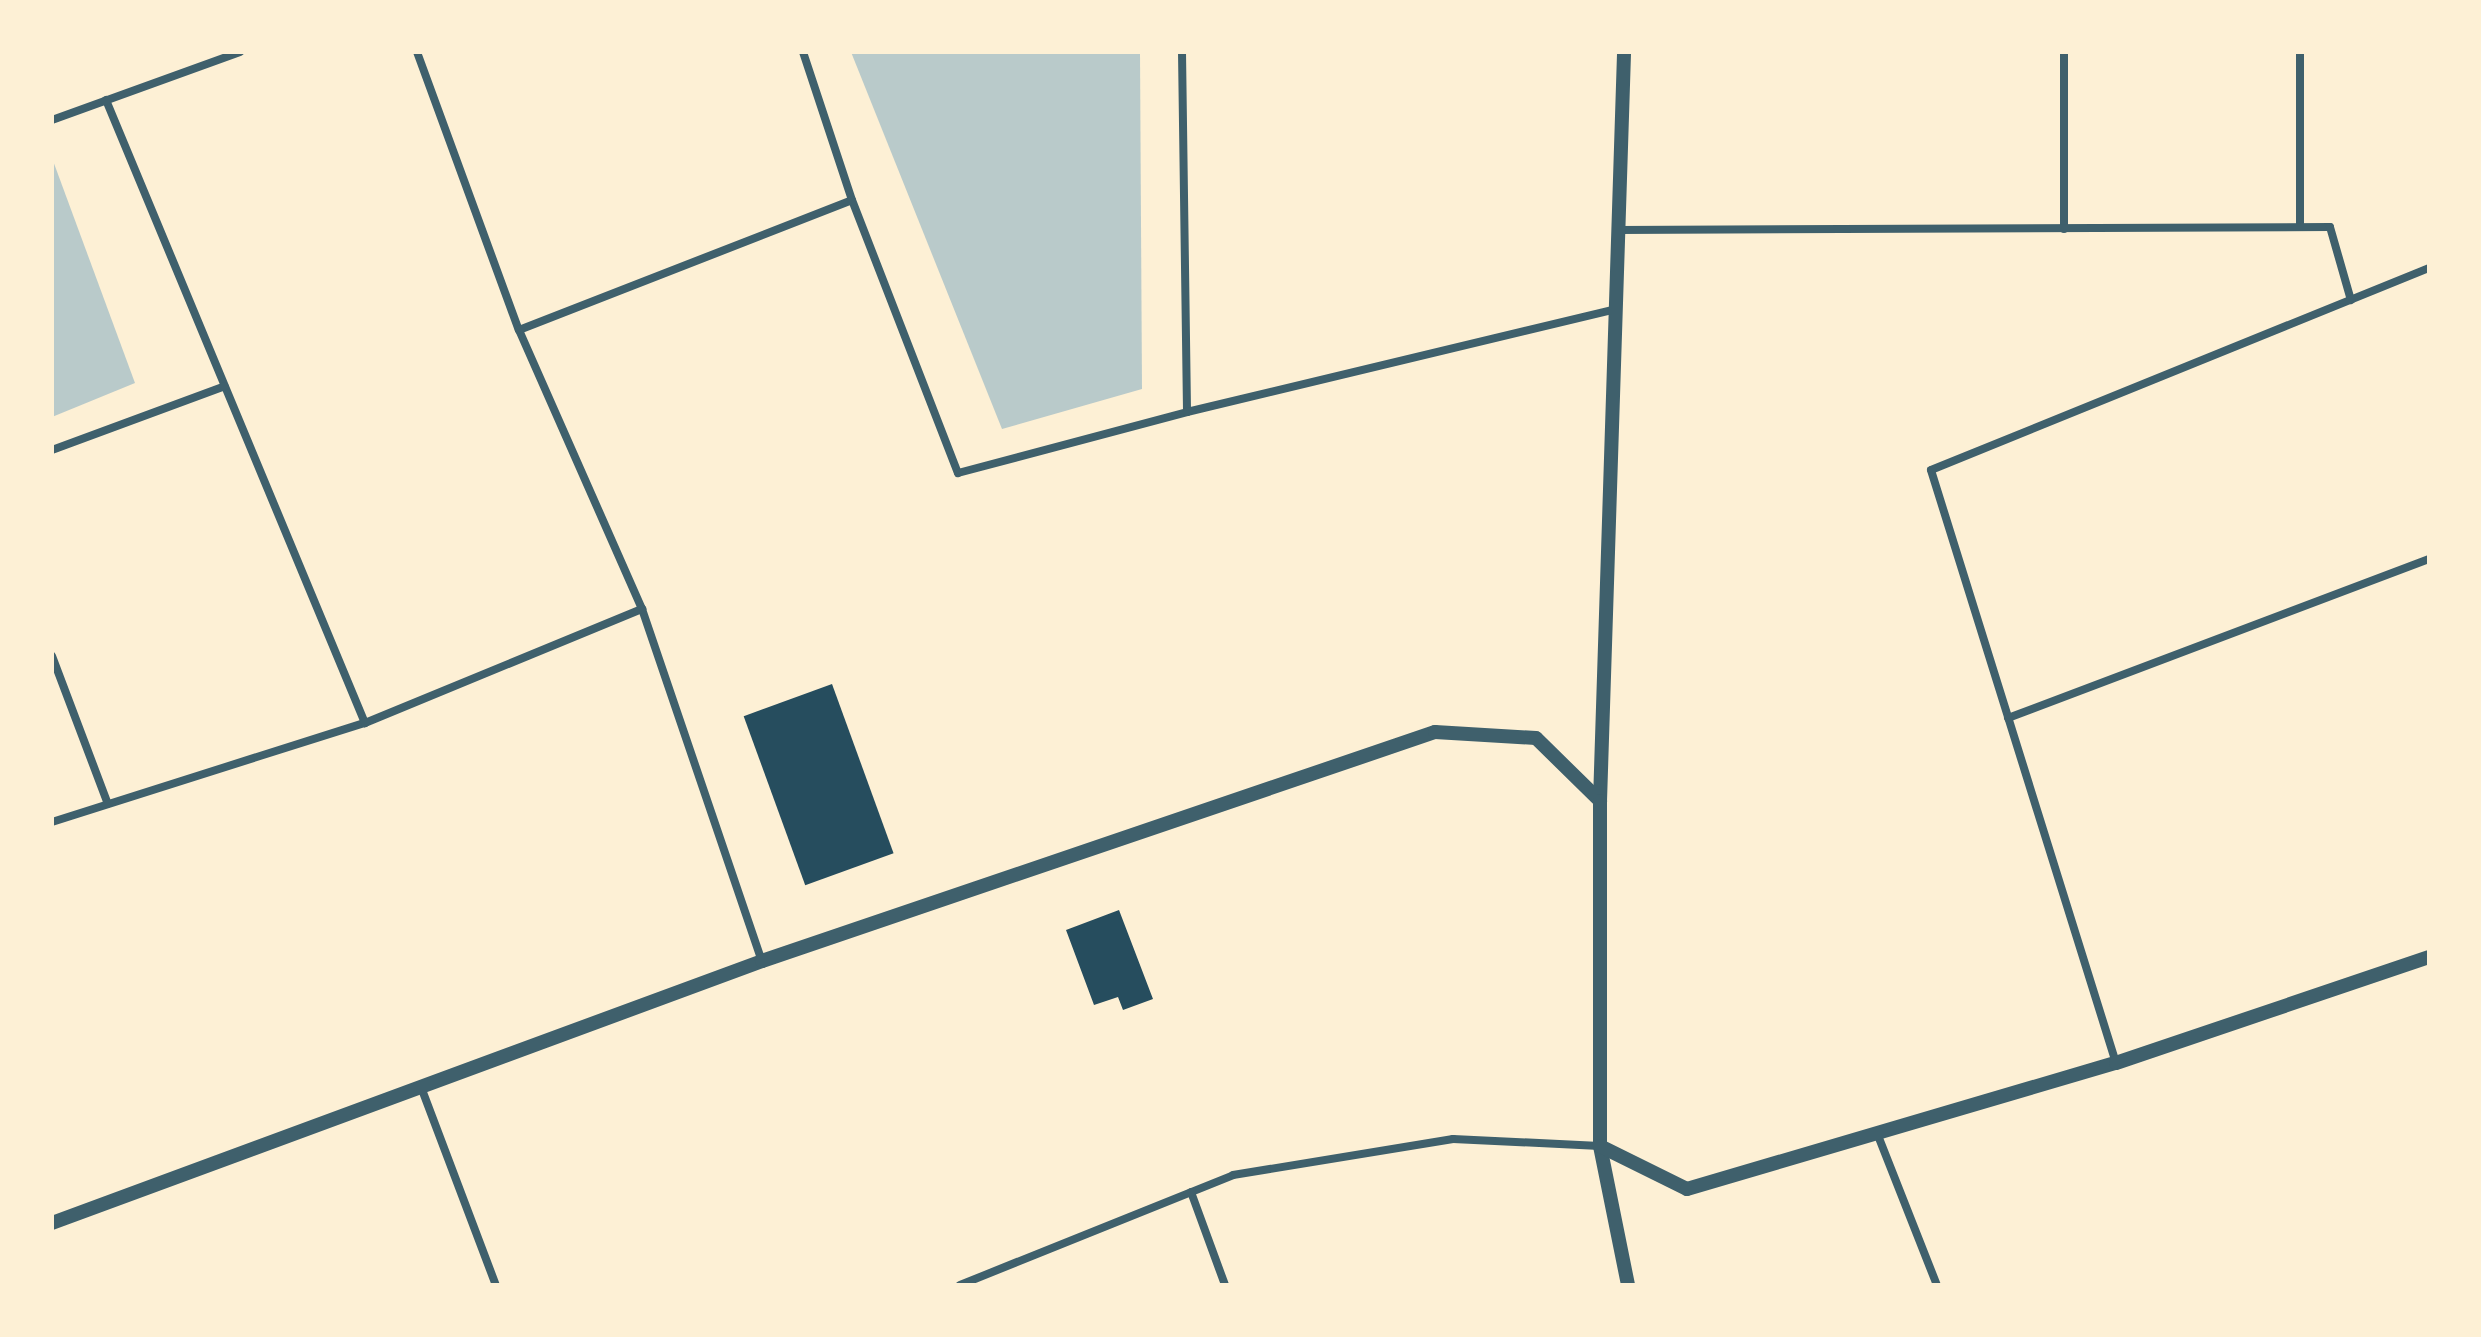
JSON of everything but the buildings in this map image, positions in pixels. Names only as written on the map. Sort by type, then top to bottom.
[{"type":"street","points":[[52,120],[240,52]]},
{"type":"street","points":[[417,52],[519,330],[642,609],[762,961]]},
{"type":"street","points":[[803,52],[852,200],[958,473],[1187,412],[1615,309]]},
{"type":"street","points":[[1182,52],[1187,412]]},
{"type":"street","points":[[1624,52],[1600,801],[1600,1146],[1628,1285]]},
{"type":"street","points":[[2064,52],[2064,229]]},
{"type":"street","points":[[2300,52],[2300,227]]},
{"type":"street","points":[[106,100],[365,723]]},
{"type":"street","points":[[519,330],[852,200]]},
{"type":"street","points":[[1618,230],[2330,227],[2351,300]]},
{"type":"street","points":[[2116,1063],[1931,470],[2429,268]]},
{"type":"street","points":[[52,450],[225,386]]},
{"type":"street","points":[[2008,718],[2429,559]]},
{"type":"street","points":[[52,822],[365,723],[642,609]]},
{"type":"street","points":[[52,656],[108,804]]},
{"type":"street","points":[[52,1223],[762,961],[1435,732],[1536,738],[1600,801]]},
{"type":"street","points":[[960,1285],[1233,1175],[1453,1139],[1600,1146],[1687,1189],[2116,1063],[2429,957]]},
{"type":"street","points":[[421,1087],[496,1285]]},
{"type":"street","points":[[1877,1133],[1937,1285]]},
{"type":"street","points":[[1191,1192],[1225,1285]]},
{"type":"shaded area","points":[[851,52],[1140,52],[1142,389],[1002,429]]},
{"type":"shaded area","points":[[52,158],[135,383],[52,417]]}]
